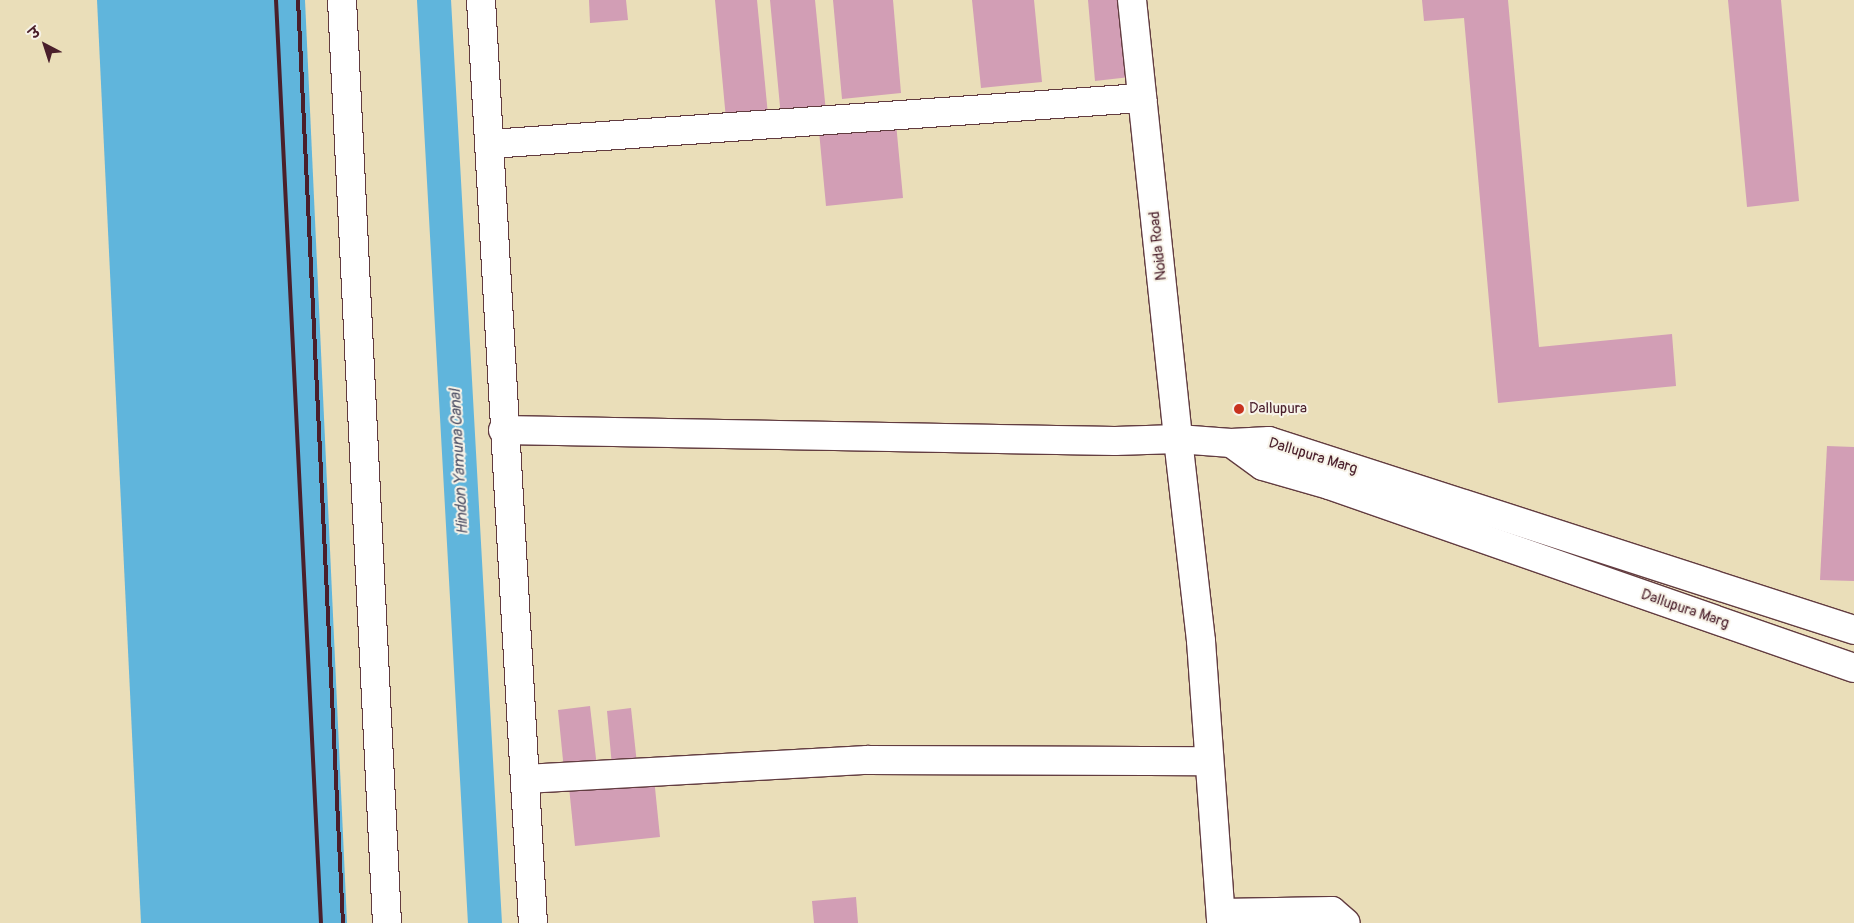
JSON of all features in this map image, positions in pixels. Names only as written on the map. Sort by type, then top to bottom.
[{"type":"street","points":[[342,0],[387,923]]},
{"type":"street","points":[[481,0],[490,144],[503,430],[533,923]]},
{"type":"street","name":"Noida Road","points":[[1132,0],[1201,641],[1208,761],[1221,918]]},
{"type":"street","points":[[490,144],[1142,98]]},
{"type":"street","points":[[503,430],[1115,441],[1178,439],[1231,443]]},
{"type":"street","name":"Dallupura Marg","points":[[1231,443],[1268,441],[1854,630]]},
{"type":"street","name":"Dallupura Marg","points":[[1231,443],[1263,466],[1329,485],[1854,668]]},
{"type":"street","points":[[525,779],[867,760],[1208,761]]},
{"type":"street","points":[[1221,918],[1332,911],[1346,923]]},
{"type":"water","points":[[97,0],[305,0],[347,923],[141,923]]},
{"type":"building","points":[[589,0],[626,0],[628,20],[590,23]]},
{"type":"building","points":[[715,0],[757,0],[768,115],[726,119]]},
{"type":"building","points":[[770,0],[815,0],[826,112],[781,117]]},
{"type":"building","points":[[833,0],[893,0],[901,93],[842,99]]},
{"type":"building","points":[[972,0],[1034,0],[1042,82],[981,88]]},
{"type":"building","points":[[1088,0],[1122,0],[1130,77],[1095,81]]},
{"type":"building","points":[[1422,0],[1508,0],[1539,347],[1672,334],[1676,386],[1498,403],[1464,18],[1424,21]]},
{"type":"building","points":[[1728,0],[1781,0],[1799,201],[1747,207]]},
{"type":"building","points":[[896,123],[903,198],[826,206],[819,131]]},
{"type":"building","points":[[1827,446],[1854,447],[1854,581],[1820,580]]},
{"type":"building","points":[[590,706],[597,767],[564,770],[558,710]]},
{"type":"building","points":[[631,708],[637,764],[612,766],[607,711]]},
{"type":"building","points":[[654,778],[660,837],[575,846],[569,787]]},
{"type":"building","points":[[856,897],[858,923],[814,923],[812,901]]},
{"type":"waterway","name":"Hindon Yamuna Canal","points":[[434,0],[485,923]]},
{"type":"railway","points":[[276,0],[321,923]]},
{"type":"railway","points":[[298,0],[343,923]]},
{"type":"place","name":"Dallupura","points":[[1239,409]]}]
